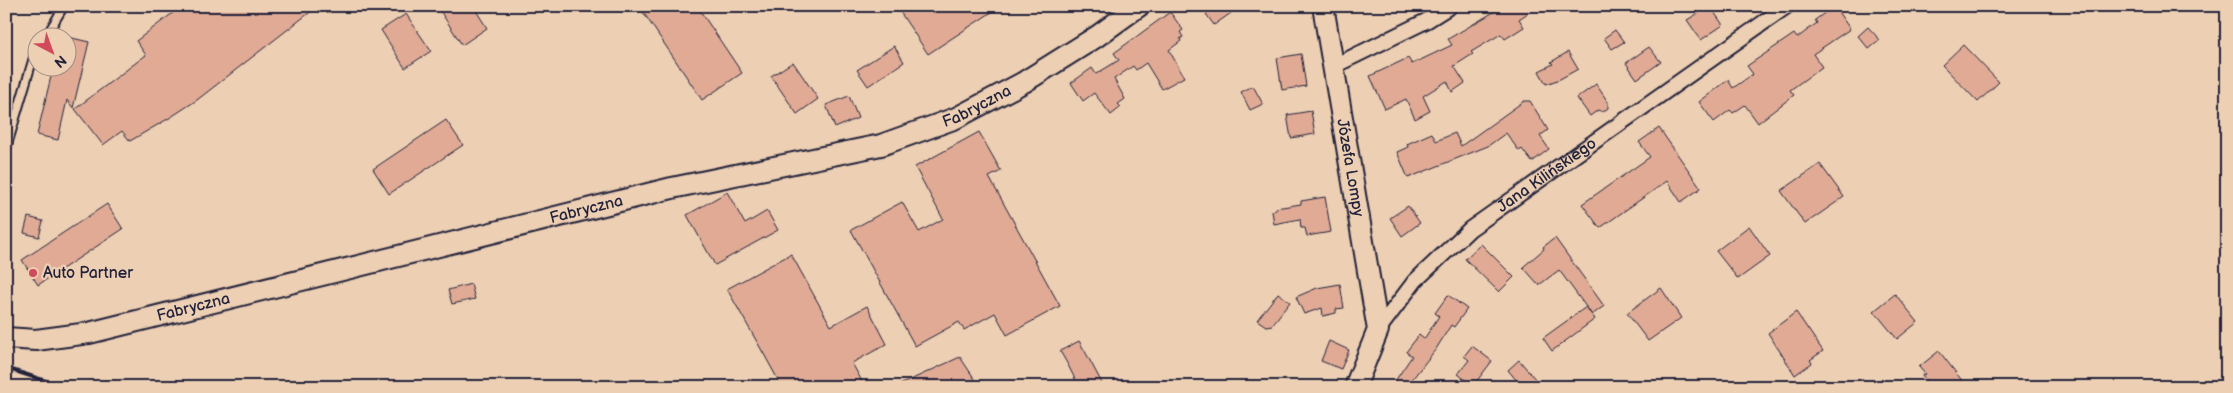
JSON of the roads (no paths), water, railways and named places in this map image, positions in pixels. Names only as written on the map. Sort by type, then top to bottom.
[{"type":"street","name":"Fabryczna","points":[[6,338],[36,340],[89,333],[672,188],[881,145],[956,118],[1024,82],[1096,37],[1139,6]]},
{"type":"street","name":"Józefa Lompy","points":[[1323,6],[1378,330]]},
{"type":"street","points":[[1334,66],[1426,21],[1450,6]]},
{"type":"street","name":"Jana Kilińskiego","points":[[1355,387],[1378,330],[1415,281],[1470,229],[1787,6]]},
{"type":"lane","points":[[51,28],[64,6]]},
{"type":"lane","points":[[6,150],[28,75]]},
{"type":"railway","points":[[6,15],[13,6]]},
{"type":"railway","points":[[6,368],[64,387]]},
{"type":"place","name":"Auto Partner","points":[[33,273]]}]
